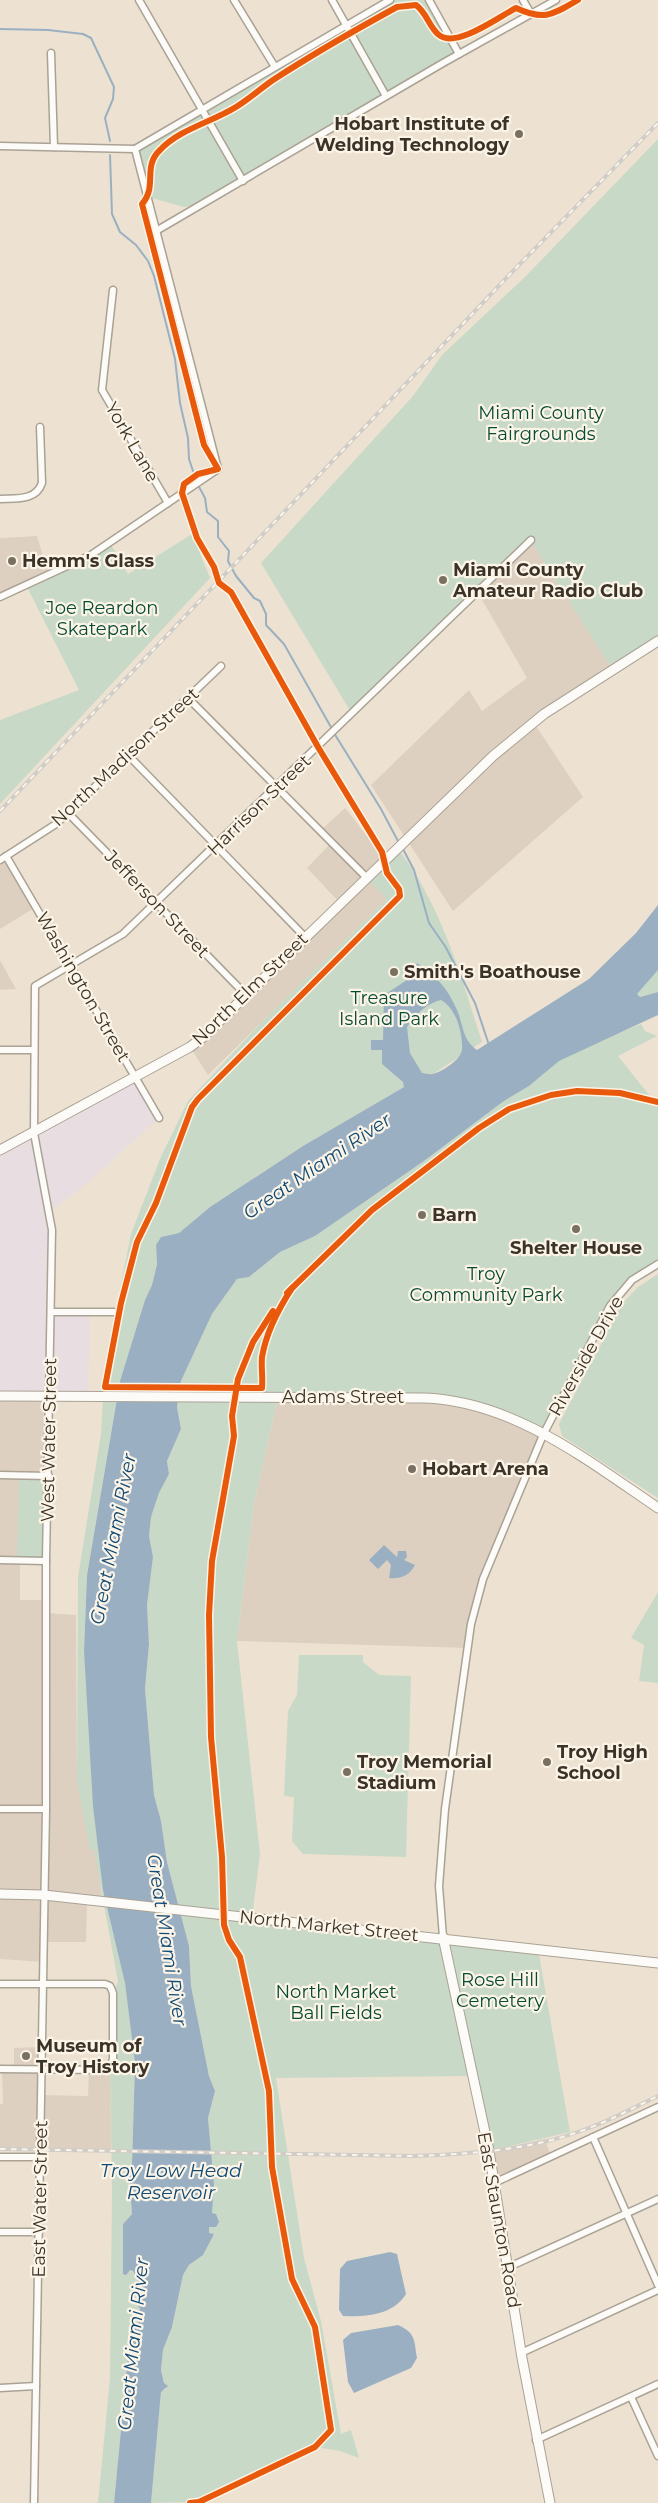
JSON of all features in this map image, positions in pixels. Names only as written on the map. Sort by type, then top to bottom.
[{"type":"main road","name":"North Elm Street","points":[[0,1150],[190,1047],[413,835],[493,756],[544,714],[658,641]]},
{"type":"main road","name":"Adams Street","points":[[0,1396],[445,1399],[489,1409],[543,1435],[596,1466],[658,1508]]},
{"type":"main road","name":"North Market Street","points":[[0,1894],[44,1895],[443,1937],[658,1963]]},
{"type":"main road","name":"East Staunton Road","points":[[443,1937],[474,2076],[494,2183],[536,2440],[550,2503]]},
{"type":"street","points":[[139,0],[243,181]]},
{"type":"street","points":[[234,0],[275,67]]},
{"type":"street","points":[[332,0],[386,96]]},
{"type":"street","points":[[0,146],[135,149],[390,0]]},
{"type":"street","points":[[429,0],[459,54]]},
{"type":"street","points":[[523,0],[531,14]]},
{"type":"street","points":[[156,231],[386,96],[556,0]]},
{"type":"street","points":[[51,53],[54,147]]},
{"type":"street","points":[[0,597],[92,556],[218,469],[135,149]]},
{"type":"street","name":"York Lane","points":[[113,290],[102,390],[168,503]]},
{"type":"street","points":[[0,499],[30,496],[40,489],[42,483],[40,427]]},
{"type":"street","name":"Harrison Street","points":[[35,986],[123,934],[324,742],[531,540]]},
{"type":"street","name":"North Madison Street","points":[[3,858],[56,824],[221,666]]},
{"type":"street","points":[[188,698],[278,786],[367,878]]},
{"type":"street","points":[[128,755],[305,937]]},
{"type":"street","name":"Jefferson Street","points":[[68,813],[246,995]]},
{"type":"street","name":"Washington Street","points":[[3,858],[71,965],[159,1118]]},
{"type":"street","name":"West Water Street","points":[[35,986],[34,1133],[52,1230],[46,1561],[44,1895]]},
{"type":"street","points":[[0,1050],[34,1050]]},
{"type":"street","name":"Riverside Drive","points":[[443,1937],[439,1886],[445,1809],[471,1624],[486,1570],[543,1435],[615,1299],[632,1280],[658,1264]]},
{"type":"street","points":[[51,1312],[114,1312]]},
{"type":"street","points":[[0,1475],[49,1476]]},
{"type":"street","points":[[0,1560],[46,1561]]},
{"type":"street","points":[[0,1809],[46,1809]]},
{"type":"street","name":"East Water Street","points":[[34,2503],[44,1895]]},
{"type":"street","points":[[0,1984],[105,1984],[110,1986],[113,1993],[114,2059],[110,2068],[0,2069]]},
{"type":"street","points":[[494,2183],[658,2107]]},
{"type":"street","points":[[594,2137],[658,2285]]},
{"type":"street","points":[[0,2157],[41,2157]]},
{"type":"street","points":[[508,2267],[658,2199]]},
{"type":"street","points":[[0,2232],[39,2232]]},
{"type":"street","points":[[521,2353],[658,2290]]},
{"type":"street","points":[[536,2440],[658,2384]]},
{"type":"street","points":[[0,2388],[36,2386]]},
{"type":"street","points":[[631,2397],[658,2456]]},
{"type":"shaded area","points":[[37,536],[49,576],[0,597],[0,538]]},
{"type":"shaded area","points":[[531,540],[612,669],[534,723],[583,797],[453,911],[371,785],[469,690],[482,711],[527,678],[477,591]]},
{"type":"shaded area","points":[[345,808],[386,860],[387,899],[208,1075],[190,1047],[340,903],[307,868],[332,842],[321,830]]},
{"type":"shaded area","points":[[6,856],[36,907],[0,929],[0,860]]},
{"type":"shaded area","points":[[0,960],[16,989],[0,990]]},
{"type":"shaded area","points":[[134,1077],[159,1118],[83,1187],[49,1212],[51,1312],[90,1313],[88,1395],[0,1396],[0,1150]]},
{"type":"shaded area","points":[[0,1396],[50,1396],[49,1476],[20,1560],[20,1600],[46,1600],[47,1613],[76,1615],[77,1782],[99,1869],[102,1902],[87,1900],[86,1942],[44,1942],[44,1962],[0,1959]]},
{"type":"shaded area","points":[[278,1397],[460,1401],[543,1435],[486,1570],[467,1648],[237,1641],[254,1503]]},
{"type":"shaded area","points":[[42,2047],[41,2095],[88,2096],[89,2070],[110,2068],[111,2152],[0,2149],[0,2104],[3,2104],[2,2069],[14,2069],[14,2048]]},
{"type":"shaded area","points":[[545,2139],[551,2157],[494,2183],[489,2151]]},
{"type":"green space","points":[[390,0],[429,0],[459,54],[204,204],[184,207],[148,197],[135,149]]},
{"type":"green space","name":"Miami County Fairgrounds","points":[[658,139],[658,641],[612,669],[531,541],[352,714],[261,563],[413,396],[442,355],[525,277]]},
{"type":"green space","name":"Joe Reardon Skatepark","points":[[192,534],[210,578],[0,804],[0,720],[79,690],[26,585],[110,543],[128,574]]},
{"type":"green space","name":"Treasure Island Park","points":[[398,849],[413,870],[438,917],[458,966],[482,1042],[433,1074],[404,1087],[303,1146],[210,1207],[179,1233],[161,1237],[156,1245],[157,1263],[152,1285],[145,1300],[120,1381],[87,1574],[84,1651],[135,2063],[132,2164],[129,2174],[132,2214],[123,2224],[123,2274],[130,2270],[135,2274],[141,2294],[138,2323],[131,2325],[114,2503],[98,2503],[110,2378],[112,2191],[110,2068],[113,1993],[118,1982],[94,1850],[90,1850],[77,1782],[78,1577],[101,1434],[105,1364],[131,1234],[160,1159],[188,1101],[261,1023],[387,899],[367,878]]},
{"type":"green space","points":[[658,970],[658,992],[639,997],[637,993]]},
{"type":"green space","points":[[641,1024],[645,1031],[657,1036],[618,1056],[650,1096],[641,1098],[658,1105],[658,1264],[620,1292],[543,1435],[469,1403],[278,1397],[254,1503],[237,1641],[260,1854],[252,1918],[538,1949],[570,2132],[489,2151],[473,2076],[276,2078],[304,2258],[321,2321],[341,2434],[351,2430],[359,2458],[340,2451],[315,2447],[199,2502],[151,2503],[161,2391],[166,2389],[161,2370],[163,2350],[172,2327],[183,2275],[189,2265],[203,2255],[213,2234],[208,2233],[214,2184],[208,2118],[215,2091],[209,2076],[191,1986],[189,1946],[167,1862],[161,1821],[154,1795],[145,1689],[149,1644],[147,1605],[153,1557],[149,1536],[151,1517],[159,1493],[169,1474],[167,1461],[181,1429],[177,1407],[181,1381],[212,1314],[237,1279],[249,1277],[280,1252],[315,1236],[424,1161],[504,1101],[529,1086],[558,1061]]},
{"type":"green space","points":[[658,1274],[658,1498],[562,1436],[559,1424],[622,1304],[638,1287]]},
{"type":"green space","points":[[19,1476],[49,1476],[46,1561],[17,1560]]},
{"type":"green space","points":[[658,1592],[658,1683],[639,1681],[644,1645],[631,1638]]},
{"type":"green space","name":"Troy Memorial Stadium","points":[[299,1655],[363,1655],[363,1662],[379,1675],[411,1676],[406,1857],[303,1854],[292,1841],[294,1797],[284,1796],[288,1711],[297,1695]]},
{"type":"water","name":"Troy Low Head Reservoir","points":[[658,905],[658,970],[637,994],[640,997],[658,992],[658,1015],[559,1061],[529,1086],[504,1101],[424,1161],[315,1236],[280,1252],[249,1277],[237,1279],[212,1314],[181,1381],[177,1407],[181,1429],[167,1461],[169,1474],[159,1493],[151,1517],[149,1536],[153,1557],[147,1605],[149,1644],[145,1689],[154,1795],[161,1821],[167,1862],[189,1946],[191,1986],[209,2076],[215,2091],[208,2118],[214,2184],[212,2213],[216,2214],[219,2222],[216,2227],[209,2227],[209,2233],[214,2234],[203,2255],[189,2265],[183,2275],[172,2327],[163,2350],[161,2370],[164,2383],[168,2386],[161,2392],[151,2503],[114,2503],[131,2325],[138,2323],[140,2308],[136,2304],[140,2302],[141,2298],[140,2286],[133,2271],[130,2270],[126,2275],[123,2274],[123,2224],[132,2214],[129,2174],[132,2164],[135,2063],[125,1983],[103,1890],[93,1806],[84,1651],[87,1575],[120,1381],[145,1300],[152,1285],[157,1264],[156,1245],[161,1237],[179,1233],[210,1207],[303,1146],[404,1087],[403,1082],[382,1064],[382,1050],[371,1050],[371,1040],[383,1040],[384,995],[410,978],[417,963],[430,972],[450,995],[466,1037],[477,1050],[589,979],[636,933]],"holes":[[[441,1000],[451,1009],[460,1029],[461,1053],[455,1061],[442,1070],[432,1074],[422,1073],[410,1053],[407,1027],[430,1004]]]},
{"type":"water","points":[[384,1545],[397,1557],[398,1551],[406,1551],[407,1557],[404,1560],[415,1565],[410,1572],[401,1577],[389,1578],[391,1565],[387,1560],[378,1569],[369,1560]]},
{"type":"water","points":[[390,2252],[397,2254],[406,2294],[401,2301],[379,2313],[343,2316],[339,2310],[340,2269],[347,2261]]},
{"type":"water","points":[[398,2325],[408,2331],[413,2338],[417,2358],[411,2368],[354,2393],[348,2382],[343,2340],[351,2333]]},
{"type":"waterway","points":[[0,29],[48,30],[83,34],[91,38],[114,87],[113,99],[105,118],[110,141]]},
{"type":"waterway","points":[[110,155],[112,214],[120,232],[136,245],[148,261],[154,276],[175,359],[180,403],[188,438],[189,459],[196,480]]},
{"type":"waterway","points":[[198,485],[205,498],[207,512],[218,521],[218,537],[229,551],[228,561],[236,576],[254,598],[260,601],[266,614],[266,625],[284,644],[332,729]]},
{"type":"waterway","points":[[334,733],[381,809],[399,843]]},
{"type":"waterway","points":[[403,849],[414,870],[429,923],[445,946],[475,1003],[489,1045]]},
{"type":"railway","points":[[0,811],[514,270],[658,123]]},
{"type":"railway","points":[[0,2149],[413,2156],[458,2154],[502,2150],[568,2135],[607,2121],[658,2096]]},
{"type":"cycle path","points":[[292,1288],[278,1312],[267,1339],[262,1357],[262,1388],[105,1387],[121,1303],[137,1242],[156,1203],[192,1107],[400,896],[399,889],[387,873],[382,852],[318,747],[231,592],[219,583],[214,567],[197,538],[182,493],[184,484],[198,474],[218,469],[204,445],[142,204],[149,190],[152,163],[155,156],[168,143],[187,131],[236,107],[303,61],[397,7],[416,5],[439,35],[447,38],[456,38],[478,30],[516,8],[534,14],[548,15],[578,0]]},
{"type":"cycle path","points":[[287,1293],[372,1210],[479,1128],[509,1109],[551,1095],[577,1091],[620,1093],[658,1102]]},
{"type":"cycle path","points":[[190,2503],[199,2502],[315,2447],[331,2430],[315,2327],[292,2279],[272,2167],[269,2091],[240,1957],[229,1940],[224,1925],[222,1857],[211,1737],[209,1615],[212,1561],[234,1436],[232,1416],[238,1379],[253,1342],[273,1311]]},
{"type":"place","name":"Hobart Institute of Welding Technology","points":[[519,134]]},
{"type":"place","name":"Hemm's Glass","points":[[12,561]]},
{"type":"place","name":"Miami County Amateur Radio Club","points":[[443,580]]},
{"type":"place","name":"Smith's Boathouse","points":[[394,972]]},
{"type":"place","name":"Barn","points":[[422,1215]]},
{"type":"place","name":"Shelter House","points":[[576,1229]]},
{"type":"place","name":"Hobart Arena","points":[[412,1469]]},
{"type":"place","name":"Troy High School","points":[[547,1762]]},
{"type":"place","name":"Troy Memorial Stadium","points":[[347,1772]]},
{"type":"place","name":"Museum of Troy History","points":[[26,2056]]},
{"type":"water label","name":"Great Miami River","points":[[317,1166]]},
{"type":"water label","name":"Great Miami River","points":[[113,1539]]},
{"type":"water label","name":"Great Miami River","points":[[167,1940]]},
{"type":"water label","name":"Great Miami River","points":[[133,2344]]},
{"type":"park label","name":"Troy Community Park","points":[[486,1284]]},
{"type":"park label","name":"Rose Hill Cemetery","points":[[500,1990]]},
{"type":"park label","name":"North Market Ball Fields","points":[[336,2002]]}]
